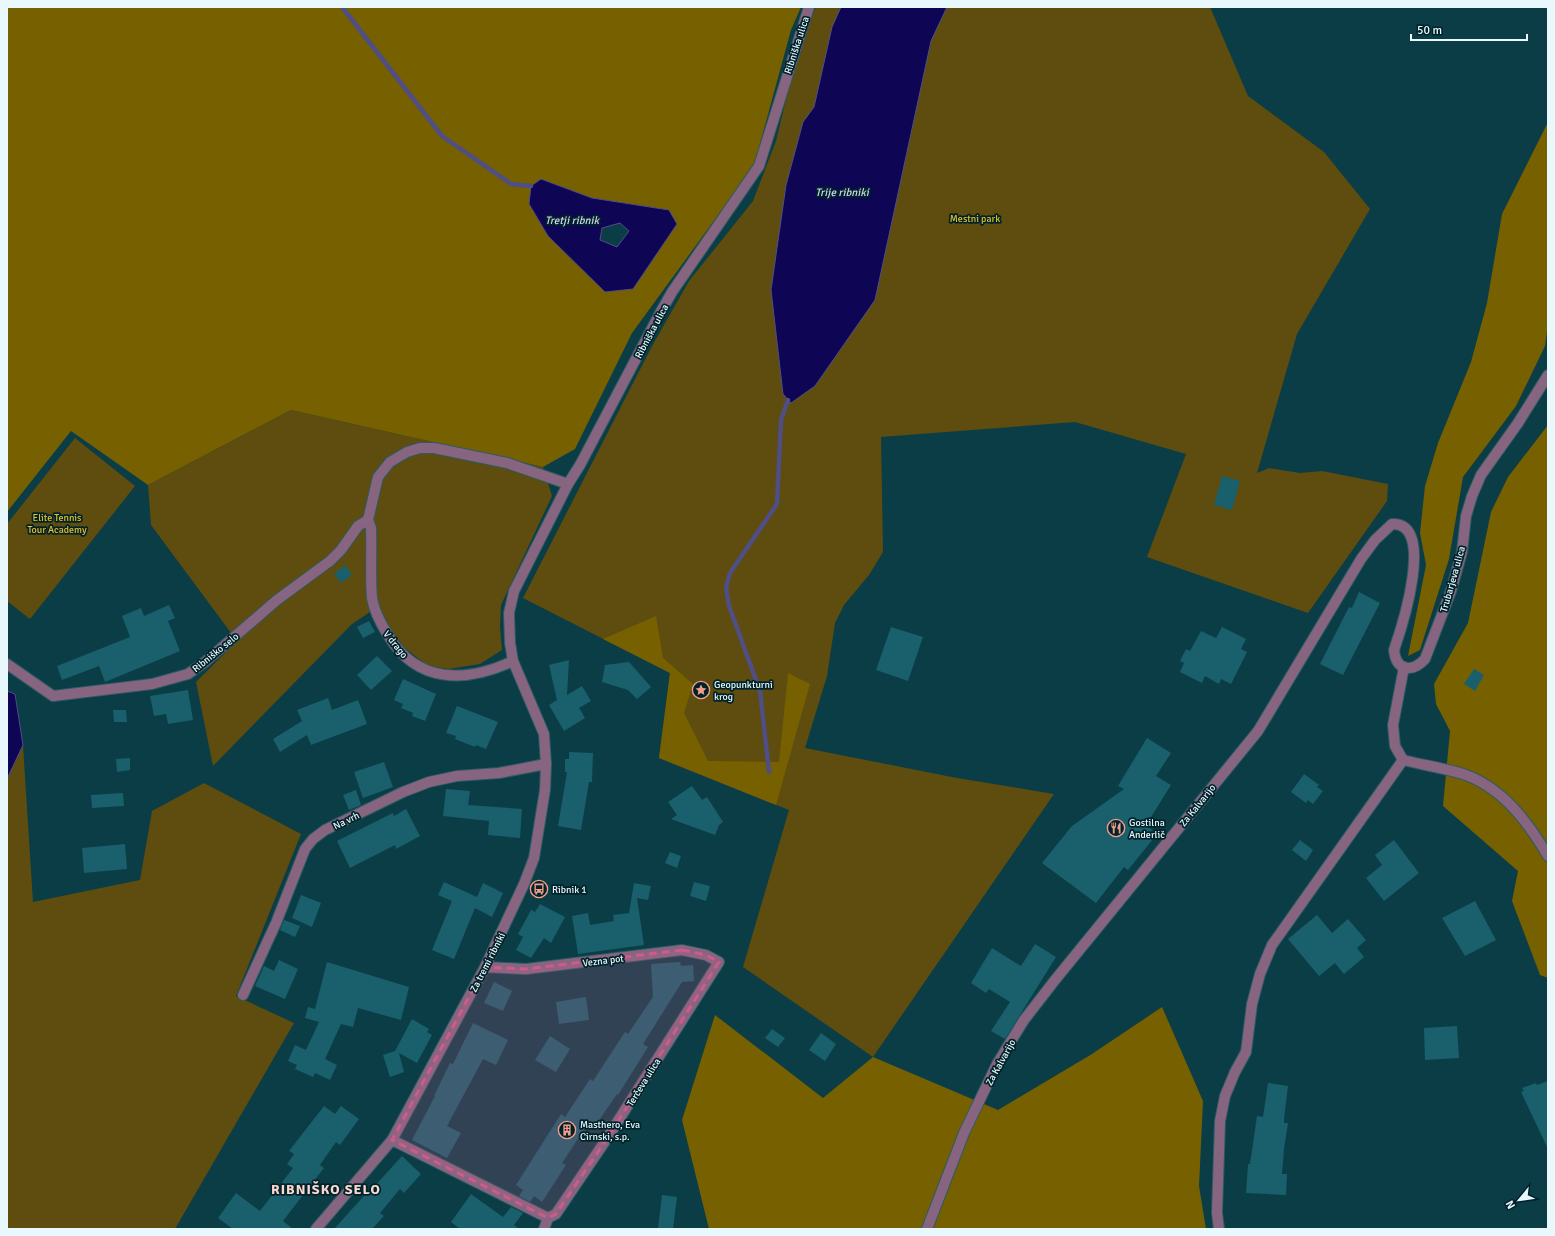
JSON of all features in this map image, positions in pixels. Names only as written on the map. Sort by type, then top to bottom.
[{"type":"street","name":"Ribniška ulica","points":[[513,661],[510,644],[509,613],[514,591],[568,484],[669,297],[759,166],[808,7]]},
{"type":"street","name":"Trubarjeva ulica","points":[[1404,667],[1412,668],[1420,665],[1430,648],[1453,584],[1462,552],[1466,516],[1472,496],[1481,475],[1518,422],[1548,375]]},
{"type":"street","points":[[368,520],[378,477],[390,462],[407,452],[420,448],[434,448],[507,463],[568,484]]},
{"type":"street","name":"V drago","points":[[368,520],[371,528],[372,599],[381,624],[402,654],[417,666],[442,675],[463,676],[498,668],[513,661]]},
{"type":"street","name":"Ribniško selo","points":[[7,664],[52,696],[152,684],[188,674],[205,662],[277,600],[330,561],[341,550],[358,526],[368,520]]},
{"type":"street","name":"Za Kalvarijo","points":[[926,1229],[964,1133],[997,1064],[1024,1020],[1258,731],[1362,559],[1375,540],[1392,524],[1399,523],[1406,528],[1412,536],[1414,545],[1414,565],[1408,602],[1394,650],[1398,664],[1404,667]]},
{"type":"street","name":"Za tremi ribniki","points":[[316,1229],[392,1140],[485,968],[524,884],[534,858],[543,804],[546,764],[544,734],[513,661]]},
{"type":"street","points":[[1404,667],[1393,725],[1395,746],[1403,760],[1464,775],[1488,787],[1510,803],[1534,832],[1548,856]]},
{"type":"street","points":[[1219,1229],[1217,1213],[1220,1121],[1225,1096],[1235,1072],[1246,1052],[1252,1004],[1260,974],[1272,945],[1403,760]]},
{"type":"street","name":"Na vrh","points":[[243,995],[276,923],[305,849],[313,839],[342,822],[429,782],[457,776],[499,773],[546,764]]},
{"type":"street","name":"Vezna pot","points":[[485,968],[526,969],[682,950],[706,955],[719,962]]},
{"type":"street","name":"Terčeva ulica","points":[[544,1229],[548,1218],[556,1214],[606,1140],[719,962]]},
{"type":"street","points":[[392,1140],[548,1218]]},
{"type":"highlighted area","points":[[682,950],[706,955],[719,962],[606,1140],[556,1214],[548,1218],[392,1140],[485,967],[526,969]]},
{"type":"green space","name":"Mestni park","points":[[816,7],[1210,7],[1248,96],[1324,152],[1370,209],[1297,334],[1257,473],[1269,468],[1300,473],[1322,471],[1388,484],[1387,501],[1308,613],[1147,557],[1186,454],[1075,422],[881,437],[883,552],[869,575],[844,605],[835,623],[827,676],[805,748],[957,778],[1054,794],[873,1057],[743,967],[789,810],[659,758],[670,673],[523,598],[652,346],[689,281],[753,201],[776,141],[798,49]]},
{"type":"green space","points":[[291,410],[543,467],[552,496],[501,605],[500,627],[502,650],[480,664],[448,669],[428,666],[405,648],[392,632],[379,606],[352,624],[213,766],[196,682],[237,641],[151,525],[148,485]]},
{"type":"green space","name":"Elite Tennis Tour Academy","points":[[75,438],[135,486],[30,619],[7,601],[7,524]]},
{"type":"green space","points":[[23,745],[33,902],[140,880],[152,811],[204,783],[301,834],[236,996],[294,1023],[175,1229],[7,1229],[7,779]]},
{"type":"shaded area","points":[[7,7],[801,7],[791,30],[754,166],[632,333],[575,449],[543,467],[291,410],[148,485],[71,431],[7,512]],"holes":[[[541,179],[592,198],[669,210],[605,292]]]},
{"type":"shaded area","points":[[1548,122],[1548,324],[1545,346],[1516,406],[1463,477],[1449,559],[1420,650],[1408,656],[1426,565],[1420,533],[1425,486],[1438,443],[1471,362],[1487,303],[1502,214]]},
{"type":"shaded area","points":[[1548,425],[1548,978],[1540,975],[1512,901],[1518,871],[1443,806],[1450,731],[1436,704],[1434,684],[1468,623],[1491,512],[1508,477]]},
{"type":"shaded area","points":[[656,616],[663,658],[693,684],[684,713],[708,761],[779,762],[788,673],[810,684],[776,805],[659,758],[670,673],[603,639]]},
{"type":"shaded area","points":[[1162,1007],[1203,1101],[1199,1186],[1206,1229],[709,1229],[682,1120],[715,1015],[823,1098],[873,1057],[998,1110],[1092,1054]]},
{"type":"water","name":"Trije ribniki","points":[[841,7],[947,7],[931,41],[875,300],[815,386],[791,403],[783,394],[771,290],[786,185],[803,122],[814,107],[832,27]]},
{"type":"water","name":"Tretji ribnik","points":[[541,179],[592,198],[669,210],[677,224],[633,289],[605,292],[548,236],[529,204],[531,186]],"holes":[[[620,223],[629,231],[617,247],[600,240],[602,228]]]},
{"type":"water","points":[[7,691],[15,694],[23,745],[7,779]]},
{"type":"building","points":[[1222,476],[1240,481],[1232,510],[1214,505]]},
{"type":"building","points":[[345,565],[352,575],[341,583],[334,574]]},
{"type":"building","points":[[1359,592],[1380,603],[1343,675],[1320,664],[1349,607],[1352,608]]},
{"type":"building","points":[[169,605],[175,618],[168,621],[180,651],[105,682],[99,666],[62,680],[57,666],[130,637],[122,616],[141,608],[144,616]]},
{"type":"building","points":[[369,621],[375,632],[363,638],[357,627]]},
{"type":"building","points":[[891,627],[923,637],[908,681],[876,670]]},
{"type":"building","points":[[1222,627],[1246,639],[1241,649],[1247,652],[1231,684],[1221,679],[1219,684],[1205,676],[1202,683],[1180,672],[1184,663],[1180,661],[1186,649],[1190,651],[1201,631],[1216,638]]},
{"type":"building","points":[[377,656],[392,671],[371,690],[357,675]]},
{"type":"building","points":[[569,660],[567,695],[582,686],[591,701],[579,708],[585,718],[564,731],[549,705],[557,700],[549,665]]},
{"type":"building","points":[[629,662],[651,687],[637,699],[628,690],[602,682],[605,665]]},
{"type":"building","points":[[1474,669],[1484,675],[1475,691],[1464,684]]},
{"type":"building","points":[[403,679],[436,694],[425,721],[412,716],[413,713],[401,708],[403,704],[394,700]]},
{"type":"building","points":[[188,690],[193,720],[168,724],[166,714],[154,716],[150,696]]},
{"type":"building","points":[[328,698],[332,710],[358,700],[367,724],[311,745],[307,735],[280,752],[273,739],[302,721],[297,710]]},
{"type":"building","points":[[457,706],[498,722],[486,749],[476,745],[475,747],[455,739],[456,736],[446,733]]},
{"type":"building","points":[[113,710],[126,710],[127,722],[114,722]]},
{"type":"building","points":[[1147,738],[1171,753],[1156,776],[1171,785],[1146,825],[1157,834],[1128,870],[1124,867],[1096,903],[1042,863],[1072,826],[1124,789],[1118,786]]},
{"type":"building","points":[[569,752],[593,753],[592,782],[589,782],[581,830],[558,826],[567,772],[565,772],[565,759],[569,759]]},
{"type":"building","points":[[130,758],[130,770],[117,772],[116,759]]},
{"type":"building","points":[[384,762],[393,787],[363,798],[354,772]]},
{"type":"building","points":[[1304,774],[1319,785],[1317,787],[1323,791],[1313,804],[1308,800],[1306,803],[1291,792]]},
{"type":"building","points":[[692,786],[702,800],[707,797],[723,822],[719,825],[715,835],[671,819],[677,815],[668,802]]},
{"type":"building","points":[[446,789],[470,791],[468,805],[522,809],[520,838],[488,835],[489,821],[443,816]]},
{"type":"building","points":[[356,790],[361,805],[349,810],[343,795]]},
{"type":"building","points":[[123,793],[124,806],[92,808],[91,795]]},
{"type":"building","points":[[406,809],[420,836],[396,849],[395,845],[350,868],[337,841],[393,813],[394,816]]},
{"type":"building","points":[[1300,840],[1313,850],[1306,861],[1292,850]]},
{"type":"building","points":[[1394,840],[1419,873],[1384,901],[1366,878],[1382,865],[1375,855]]},
{"type":"building","points":[[125,844],[127,869],[84,873],[82,848]]},
{"type":"building","points":[[670,852],[681,856],[677,868],[665,863]]},
{"type":"building","points":[[444,882],[477,897],[483,883],[503,893],[492,917],[475,908],[454,959],[432,950],[452,901],[438,895]]},
{"type":"building","points":[[694,882],[710,886],[706,901],[690,896]]},
{"type":"building","points":[[634,883],[651,886],[648,900],[637,898],[644,945],[578,954],[572,916],[588,913],[590,925],[614,921],[613,915],[629,913]]},
{"type":"building","points":[[301,895],[321,903],[312,927],[292,918]]},
{"type":"building","points":[[1475,901],[1496,940],[1465,956],[1442,918]]},
{"type":"building","points":[[540,904],[565,917],[551,943],[544,938],[531,958],[516,950],[523,937],[518,934],[531,910],[535,912]]},
{"type":"building","points":[[1317,915],[1332,933],[1348,919],[1366,940],[1357,948],[1364,957],[1344,974],[1335,963],[1319,976],[1288,939]]},
{"type":"building","points":[[284,920],[300,926],[295,937],[280,930]]},
{"type":"building","points":[[1035,944],[1056,957],[1005,1039],[991,1031],[1010,1002],[989,989],[986,993],[971,983],[992,948],[1021,966]]},
{"type":"building","points":[[279,960],[298,969],[285,999],[255,986],[264,966],[274,971]]},
{"type":"building","points":[[327,962],[409,987],[401,1020],[358,1008],[353,1027],[341,1024],[325,1059],[337,1065],[330,1080],[315,1073],[313,1077],[295,1069],[297,1065],[288,1061],[295,1045],[306,1050],[319,1022],[305,1018],[308,1007],[315,1009]]},
{"type":"building","points":[[680,962],[681,966],[693,965],[694,981],[682,982],[643,1044],[648,1047],[618,1095],[617,1094],[593,1129],[587,1125],[562,1163],[566,1165],[542,1202],[534,1196],[530,1202],[519,1196],[523,1190],[516,1185],[561,1114],[565,1117],[590,1079],[593,1081],[625,1032],[628,1034],[653,997],[651,964]]},
{"type":"building","points":[[494,982],[512,991],[503,1011],[484,1003]]},
{"type":"building","points":[[586,997],[589,1020],[559,1024],[556,1002]]},
{"type":"building","points":[[412,1019],[429,1029],[427,1032],[432,1035],[417,1063],[399,1053],[404,1072],[390,1077],[383,1055],[395,1051]]},
{"type":"building","points":[[473,1023],[508,1040],[496,1065],[483,1059],[447,1126],[461,1133],[447,1158],[412,1140],[450,1063],[453,1064]]},
{"type":"building","points":[[1457,1026],[1459,1058],[1425,1060],[1424,1028]]},
{"type":"building","points":[[772,1029],[785,1038],[778,1047],[765,1038]]},
{"type":"building","points":[[821,1033],[836,1044],[825,1061],[809,1050]]},
{"type":"building","points":[[550,1036],[570,1049],[556,1072],[535,1060]]},
{"type":"building","points":[[1548,1081],[1548,1149],[1521,1092],[1524,1091],[1522,1088]]},
{"type":"building","points":[[1268,1083],[1288,1086],[1284,1123],[1288,1123],[1282,1174],[1287,1174],[1286,1195],[1246,1193],[1248,1164],[1250,1164],[1257,1116],[1263,1117]]},
{"type":"building","points":[[324,1106],[335,1114],[341,1106],[359,1119],[340,1145],[336,1142],[320,1165],[324,1168],[283,1221],[293,1229],[233,1229],[218,1218],[236,1193],[260,1211],[293,1168],[287,1164],[294,1154],[289,1151]]},
{"type":"building","points":[[402,1156],[421,1174],[404,1193],[400,1189],[380,1213],[384,1216],[372,1229],[334,1229],[371,1188],[372,1189]]},
{"type":"building","points":[[471,1194],[503,1217],[511,1207],[523,1213],[514,1225],[519,1229],[460,1229],[451,1222]]},
{"type":"building","points":[[662,1195],[677,1197],[673,1229],[658,1229]]},
{"type":"waterway","points":[[342,7],[442,136],[511,184],[531,186]]},
{"type":"waterway","points":[[769,772],[760,691],[729,606],[726,587],[730,573],[777,504],[781,420],[788,400]]},
{"type":"place","name":"Geopunkturni krog","points":[[701,690]]},
{"type":"place","name":"Gostilna Anderlič","points":[[1116,828]]},
{"type":"place","name":"Ribnik 1","points":[[539,889]]},
{"type":"place","name":"Masthero, Eva Cirnski, s.p.","points":[[567,1130]]},
{"type":"district","name":"RIBNIŠKO SELO","points":[[326,1189]]}]
